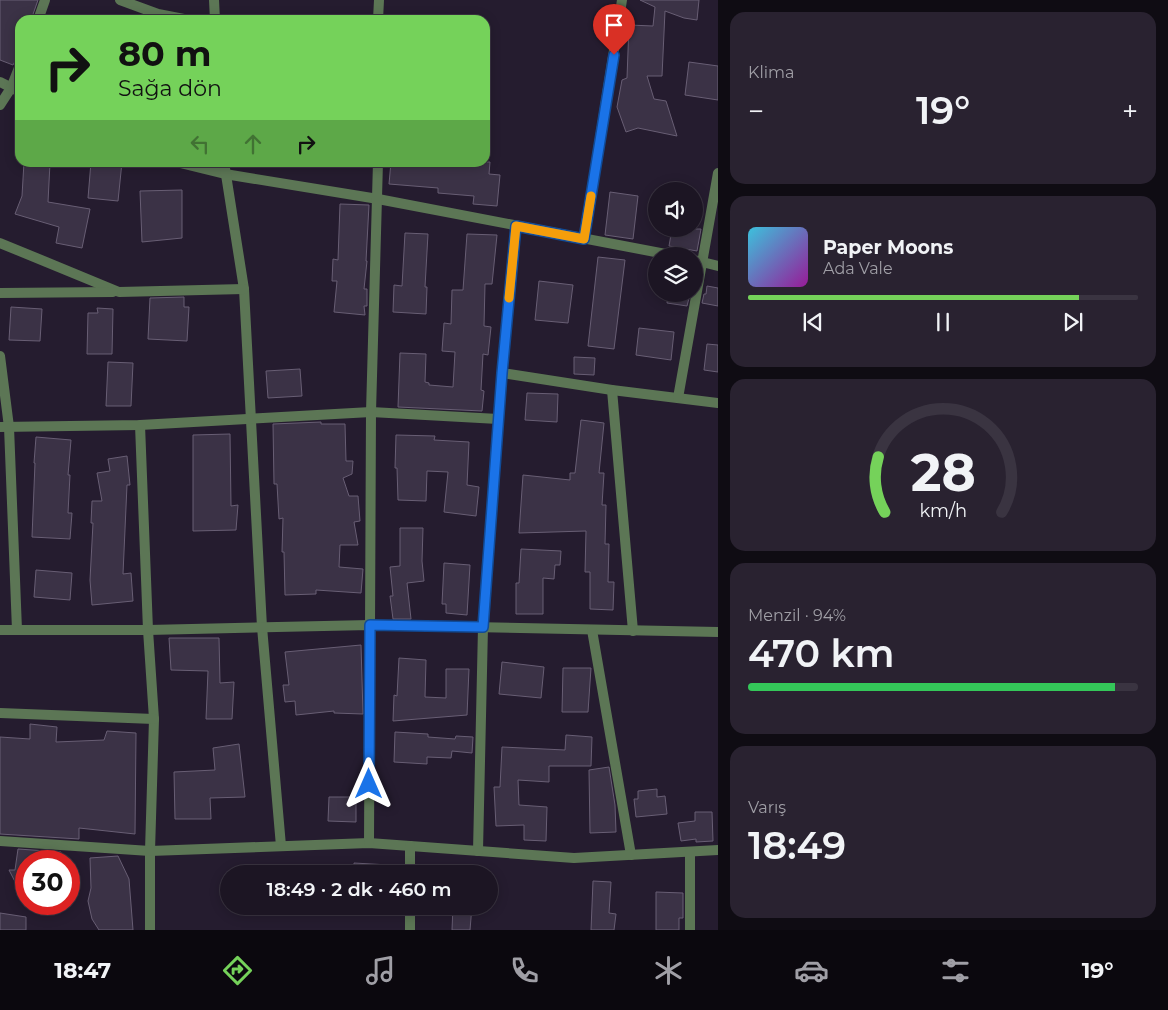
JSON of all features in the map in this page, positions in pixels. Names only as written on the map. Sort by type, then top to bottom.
[{"type":"street","points":[[40,15],[45,0]]},
{"type":"street","points":[[120,0],[163,15]]},
{"type":"street","points":[[214,0],[215,15]]},
{"type":"street","points":[[378,15],[379,0]]},
{"type":"street","points":[[584,239],[622,0]]},
{"type":"street","points":[[0,82],[15,90]]},
{"type":"street","points":[[0,105],[15,91]]},
{"type":"street","points":[[196,167],[225,174],[378,199],[648,251]]},
{"type":"street","points":[[224,167],[244,289],[262,627],[280,846]]},
{"type":"street","points":[[369,843],[371,412],[378,167]]},
{"type":"street","points":[[701,247],[718,173]]},
{"type":"street","points":[[478,851],[483,627],[498,419],[516,226]]},
{"type":"street","points":[[0,243],[118,292]]},
{"type":"street","points":[[703,262],[718,266]]},
{"type":"street","points":[[0,293],[244,289]]},
{"type":"street","points":[[678,398],[692,302]]},
{"type":"street","points":[[0,356],[17,630]]},
{"type":"street","points":[[502,373],[612,390],[718,403]]},
{"type":"street","points":[[612,390],[633,631]]},
{"type":"street","points":[[4,427],[140,425],[371,412],[498,419]]},
{"type":"street","points":[[140,425],[148,630],[154,719],[150,930]]},
{"type":"street","points":[[0,630],[148,630],[370,625],[718,632]]},
{"type":"street","points":[[592,630],[631,855]]},
{"type":"street","points":[[0,713],[154,719]]},
{"type":"street","points":[[0,841],[150,851],[369,843],[574,858],[718,850]]},
{"type":"street","points":[[410,846],[410,865]]},
{"type":"street","points":[[690,852],[690,930]]},
{"type":"street","points":[[410,915],[410,930]]},
{"type":"building","points":[[0,0],[38,0],[33,15],[15,15],[15,61],[13,65],[0,60]]},
{"type":"building","points":[[640,0],[699,0],[697,20],[684,18],[665,11],[662,76],[647,76],[654,99],[666,101],[677,136],[638,128],[626,132],[617,107],[622,80],[627,78],[629,25],[653,26],[655,7]]},
{"type":"building","points":[[689,62],[718,66],[718,100],[685,95]]},
{"type":"building","points":[[24,167],[50,167],[48,202],[90,209],[82,248],[56,243],[59,227],[15,214],[22,196]]},
{"type":"building","points":[[91,167],[121,167],[118,201],[88,198]]},
{"type":"building","points":[[391,167],[490,167],[489,174],[500,175],[497,206],[473,204],[474,196],[438,193],[438,188],[389,184]]},
{"type":"building","points":[[182,190],[182,238],[142,242],[140,191]]},
{"type":"building","points":[[610,192],[638,196],[633,239],[605,235]]},
{"type":"building","points":[[340,204],[369,205],[364,289],[367,289],[367,306],[364,306],[365,315],[334,312],[337,281],[332,281],[333,259],[338,260]]},
{"type":"building","points":[[405,233],[428,234],[425,287],[427,287],[426,314],[393,312],[394,285],[402,286]]},
{"type":"building","points":[[467,234],[497,235],[492,284],[485,284],[484,326],[491,327],[488,355],[483,354],[481,390],[484,391],[482,411],[398,407],[400,353],[426,354],[425,382],[429,383],[429,385],[453,387],[455,352],[442,351],[444,323],[451,324],[452,290],[463,290]]},
{"type":"building","points":[[671,237],[700,237],[698,247],[669,246]]},
{"type":"building","points":[[598,257],[625,260],[614,349],[588,346]]},
{"type":"building","points":[[539,281],[573,285],[568,323],[535,320]]},
{"type":"building","points":[[707,286],[718,288],[718,306],[702,303],[704,294],[706,294]]},
{"type":"building","points":[[184,297],[184,307],[189,307],[187,341],[148,339],[150,298]]},
{"type":"building","points":[[667,302],[688,302],[687,306]]},
{"type":"building","points":[[11,307],[42,309],[40,341],[9,340]]},
{"type":"building","points":[[97,308],[113,309],[112,354],[87,354],[88,313],[98,313]]},
{"type":"building","points":[[639,328],[674,332],[671,360],[636,355]]},
{"type":"building","points":[[707,344],[718,345],[718,372],[704,370]]},
{"type":"building","points":[[574,357],[595,358],[594,375],[574,374]]},
{"type":"building","points":[[108,362],[133,363],[131,406],[106,406]]},
{"type":"building","points":[[300,369],[302,396],[268,398],[266,371]]},
{"type":"building","points":[[527,393],[558,394],[557,422],[525,420]]},
{"type":"building","points":[[581,420],[604,423],[599,473],[604,473],[602,505],[606,505],[605,544],[609,544],[608,582],[614,582],[613,610],[590,609],[590,572],[585,572],[586,531],[519,533],[523,475],[570,480],[570,473],[575,473]]},
{"type":"building","points":[[321,422],[321,424],[345,424],[346,461],[353,461],[352,474],[343,478],[349,496],[358,496],[360,521],[354,522],[358,545],[340,545],[339,567],[363,569],[361,593],[316,590],[316,594],[285,595],[284,552],[282,552],[283,518],[279,519],[277,484],[274,484],[273,424]]},
{"type":"building","points":[[230,434],[231,506],[238,505],[236,530],[193,531],[193,435]]},
{"type":"building","points":[[396,435],[435,436],[434,440],[469,442],[467,485],[479,487],[476,516],[444,512],[448,472],[427,471],[426,501],[398,500],[397,468],[395,468]]},
{"type":"building","points":[[36,437],[71,440],[68,475],[70,475],[68,513],[72,513],[70,539],[32,537]]},
{"type":"building","points":[[127,456],[130,485],[127,485],[123,574],[131,573],[133,601],[92,605],[90,580],[93,523],[91,523],[92,501],[102,501],[97,473],[110,471],[108,459]]},
{"type":"building","points":[[400,528],[423,528],[422,561],[424,581],[407,583],[411,619],[393,619],[390,596],[393,596],[390,567],[400,566]]},
{"type":"building","points":[[521,549],[561,551],[560,565],[555,565],[554,579],[543,578],[543,614],[516,614],[516,583],[519,583]]},
{"type":"building","points":[[444,563],[470,565],[467,615],[446,613],[446,604],[442,604]]},
{"type":"building","points":[[36,570],[72,573],[70,600],[34,597]]},
{"type":"building","points":[[169,638],[219,638],[220,683],[234,682],[232,719],[206,719],[208,671],[171,670]]},
{"type":"building","points":[[361,645],[363,714],[334,713],[334,711],[296,715],[295,701],[285,702],[283,685],[289,685],[285,652]]},
{"type":"building","points":[[399,658],[426,660],[425,697],[446,698],[446,669],[469,669],[467,715],[393,721],[394,695],[397,696]]},
{"type":"building","points":[[502,662],[544,667],[541,698],[499,694]]},
{"type":"building","points":[[563,668],[591,668],[588,712],[562,712]]},
{"type":"building","points":[[30,724],[57,727],[56,742],[104,740],[107,731],[136,733],[135,834],[79,828],[79,839],[0,834],[0,737],[30,739]]},
{"type":"building","points":[[395,732],[428,734],[428,737],[455,739],[456,736],[473,737],[472,753],[452,751],[451,758],[427,757],[427,764],[394,762]]},
{"type":"building","points":[[566,735],[592,737],[591,766],[549,766],[549,782],[518,780],[519,805],[547,807],[546,841],[524,840],[524,825],[496,826],[494,787],[500,787],[502,747],[565,750]]},
{"type":"building","points":[[239,744],[245,797],[210,798],[211,819],[175,819],[174,772],[215,770],[213,748]]},
{"type":"building","points":[[609,767],[615,805],[616,832],[590,833],[589,770]]},
{"type":"building","points":[[657,789],[657,797],[665,796],[667,814],[636,817],[634,799],[638,799],[638,791]]},
{"type":"building","points":[[329,797],[356,797],[356,822],[328,821]]},
{"type":"building","points":[[695,812],[712,812],[713,841],[696,842],[696,839],[681,841],[678,823],[695,821]]},
{"type":"building","points":[[118,856],[129,879],[133,930],[99,930],[92,919],[88,901],[91,888],[90,858]]},
{"type":"building","points":[[354,863],[389,865],[354,865]]},
{"type":"building","points":[[9,870],[15,870],[15,882]]},
{"type":"building","points":[[593,881],[611,882],[609,913],[616,914],[614,930],[591,930]]},
{"type":"building","points":[[656,892],[683,893],[683,918],[679,918],[679,930],[656,930]]},
{"type":"building","points":[[0,913],[26,917],[26,930],[0,930]]},
{"type":"building","points":[[453,915],[471,915],[470,930],[452,930]]},
{"type":"slow traffic","points":[[509,298],[516,226],[584,239],[591,196]]},
{"type":"route","points":[[369,784],[370,625],[483,627],[502,373],[516,226],[584,239],[614,55]]}]
